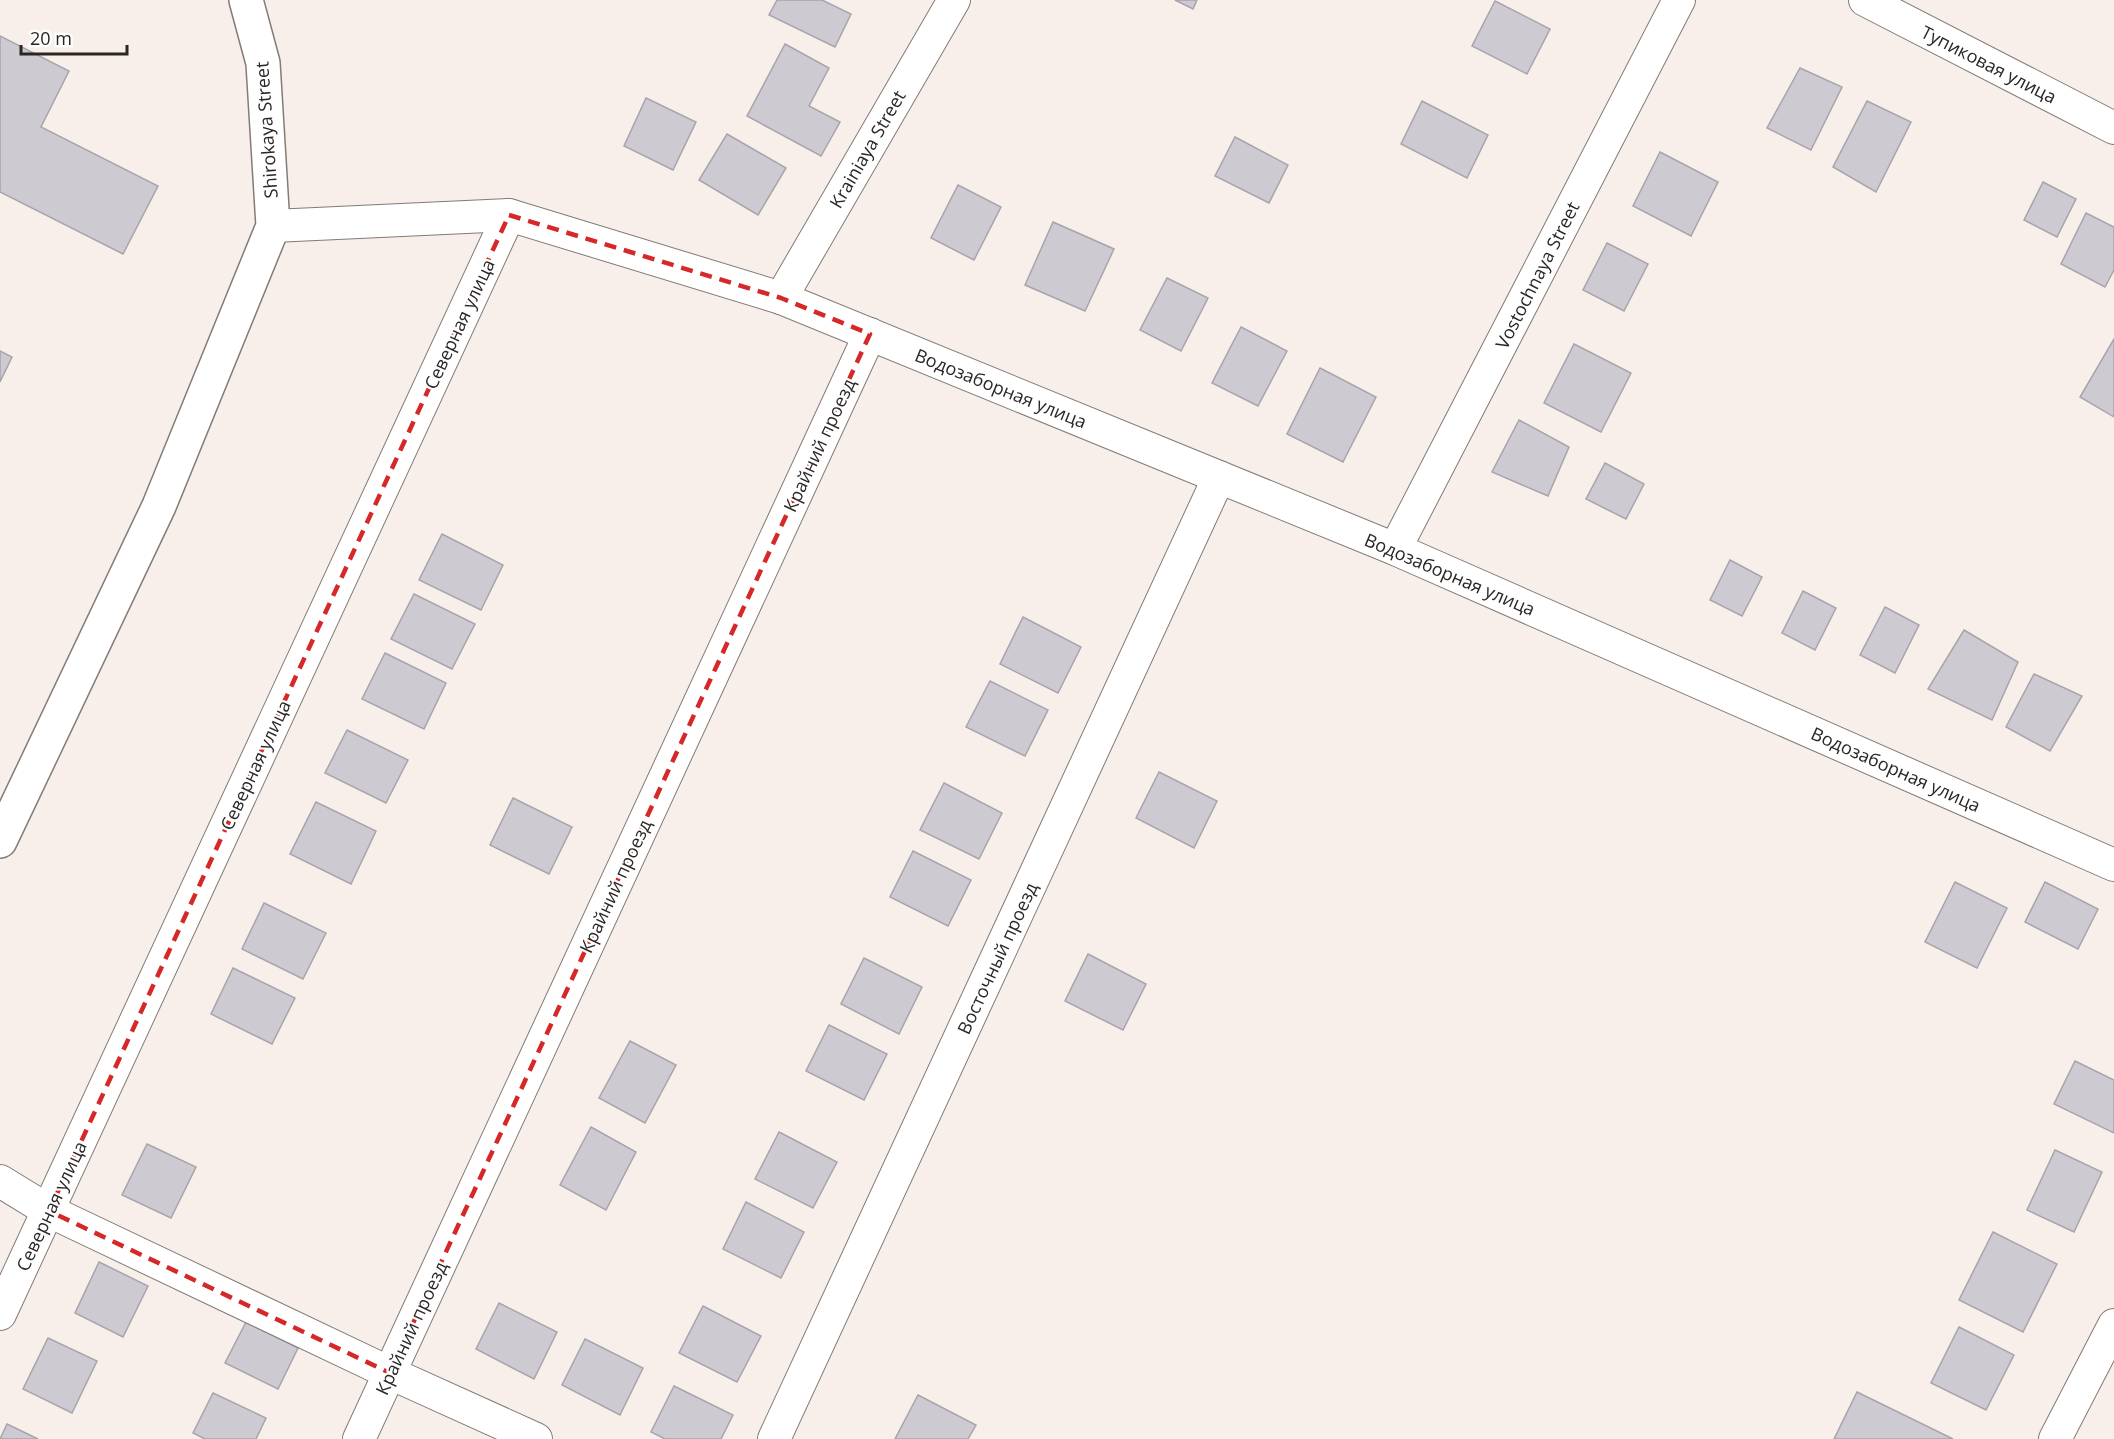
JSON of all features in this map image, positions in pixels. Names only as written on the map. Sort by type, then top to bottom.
[{"type":"street","name":"Shirokaya Street","points":[[246,0],[263,63],[273,226]]},
{"type":"street","name":"Krainiaya Street","points":[[780,298],[954,0]]},
{"type":"street","name":"Vostochnaya Street","points":[[1395,549],[1679,0]]},
{"type":"street","name":"Тупиковая улица","points":[[1865,0],[2114,128]]},
{"type":"street","name":"Водозаборная улица","points":[[273,226],[509,215],[780,298],[1395,549],[2114,865]]},
{"type":"street","name":"Северная улица","points":[[0,1314],[509,215]]},
{"type":"street","points":[[0,841],[159,506],[273,226]]},
{"type":"street","name":"Крайний проезд","points":[[359,1439],[870,334]]},
{"type":"street","name":"Восточный проезд","points":[[774,1439],[1220,477]]},
{"type":"street","points":[[0,1181],[49,1211],[390,1373],[536,1439]]},
{"type":"street","points":[[2055,1439],[2114,1325]]},
{"type":"highlighted area","points":[[509,215],[781,298],[870,334],[390,1373],[49,1211]]},
{"type":"building","points":[[777,0],[822,0],[851,14],[835,47],[769,15]]},
{"type":"building","points":[[1175,0],[1197,0],[1193,9]]},
{"type":"building","points":[[1495,1],[1550,29],[1527,74],[1472,46]]},
{"type":"building","points":[[0,36],[69,71],[41,127],[158,186],[123,254],[0,192]]},
{"type":"building","points":[[785,44],[829,68],[809,106],[840,122],[821,156],[747,116]]},
{"type":"building","points":[[1800,68],[1842,87],[1811,150],[1767,128]]},
{"type":"building","points":[[646,98],[696,122],[673,170],[624,146]]},
{"type":"building","points":[[1422,101],[1488,135],[1467,178],[1401,144]]},
{"type":"building","points":[[1867,101],[1911,122],[1876,192],[1833,167]]},
{"type":"building","points":[[727,134],[786,168],[758,215],[699,180]]},
{"type":"building","points":[[1235,137],[1288,165],[1269,203],[1215,176]]},
{"type":"building","points":[[1660,152],[1718,182],[1691,236],[1633,206]]},
{"type":"building","points":[[2043,182],[2076,199],[2057,237],[2024,220]]},
{"type":"building","points":[[958,185],[1001,207],[974,260],[931,238]]},
{"type":"building","points":[[2086,213],[2114,227],[2114,270],[2105,287],[2061,264]]},
{"type":"building","points":[[1053,222],[1114,249],[1085,311],[1025,285]]},
{"type":"building","points":[[1607,243],[1648,264],[1624,311],[1583,290]]},
{"type":"building","points":[[1167,278],[1208,298],[1181,351],[1140,330]]},
{"type":"building","points":[[1241,327],[1287,351],[1258,406],[1212,383]]},
{"type":"building","points":[[2114,339],[2114,417],[2080,397]]},
{"type":"building","points":[[1574,344],[1631,373],[1601,432],[1544,403]]},
{"type":"building","points":[[0,351],[12,357],[0,382]]},
{"type":"building","points":[[1320,368],[1376,397],[1343,462],[1287,434]]},
{"type":"building","points":[[1519,420],[1569,447],[1548,496],[1492,472]]},
{"type":"building","points":[[1605,463],[1644,484],[1626,519],[1586,499]]},
{"type":"building","points":[[442,534],[503,565],[481,610],[419,580]]},
{"type":"building","points":[[1730,560],[1762,577],[1742,616],[1710,600]]},
{"type":"building","points":[[1803,591],[1836,608],[1815,650],[1782,633]]},
{"type":"building","points":[[414,594],[475,624],[452,669],[391,639]]},
{"type":"building","points":[[1885,607],[1919,625],[1895,673],[1860,655]]},
{"type":"building","points":[[1023,617],[1081,647],[1058,693],[1000,664]]},
{"type":"building","points":[[1964,630],[2018,662],[1992,720],[1928,689]]},
{"type":"building","points":[[385,653],[446,683],[424,729],[362,699]]},
{"type":"building","points":[[2034,674],[2082,696],[2050,751],[2006,727]]},
{"type":"building","points":[[990,681],[1048,710],[1025,756],[966,727]]},
{"type":"building","points":[[347,730],[408,760],[386,803],[325,773]]},
{"type":"building","points":[[1159,772],[1217,801],[1194,848],[1136,818]]},
{"type":"building","points":[[944,783],[1002,813],[979,859],[920,830]]},
{"type":"building","points":[[513,798],[572,827],[549,874],[490,845]]},
{"type":"building","points":[[316,802],[376,831],[351,884],[290,854]]},
{"type":"building","points":[[913,851],[971,880],[948,926],[890,897]]},
{"type":"building","points":[[1955,882],[2007,908],[1977,968],[1925,942]]},
{"type":"building","points":[[2045,882],[2098,909],[2078,949],[2025,922]]},
{"type":"building","points":[[264,903],[326,933],[303,979],[242,949]]},
{"type":"building","points":[[1088,954],[1146,984],[1123,1030],[1065,1001]]},
{"type":"building","points":[[864,958],[922,987],[899,1034],[841,1004]]},
{"type":"building","points":[[233,968],[295,998],[272,1044],[211,1014]]},
{"type":"building","points":[[829,1025],[887,1054],[864,1100],[806,1071]]},
{"type":"building","points":[[630,1041],[676,1065],[645,1123],[599,1098]]},
{"type":"building","points":[[2075,1061],[2114,1080],[2114,1133],[2054,1104]]},
{"type":"building","points":[[591,1127],[636,1152],[606,1210],[560,1185]]},
{"type":"building","points":[[779,1132],[837,1162],[813,1208],[755,1179]]},
{"type":"building","points":[[147,1144],[196,1167],[171,1218],[122,1195]]},
{"type":"building","points":[[2055,1150],[2102,1172],[2074,1232],[2027,1210]]},
{"type":"building","points":[[746,1202],[804,1232],[781,1278],[723,1249]]},
{"type":"building","points":[[1993,1232],[2057,1264],[2023,1332],[1959,1300]]},
{"type":"building","points":[[99,1262],[148,1286],[123,1337],[75,1313]]},
{"type":"building","points":[[499,1303],[557,1332],[534,1379],[476,1349]]},
{"type":"building","points":[[703,1306],[761,1336],[737,1382],[679,1353]]},
{"type":"building","points":[[246,1322],[298,1348],[278,1389],[225,1363]]},
{"type":"building","points":[[1959,1327],[2014,1355],[1986,1410],[1931,1383]]},
{"type":"building","points":[[48,1338],[97,1361],[72,1413],[23,1389]]},
{"type":"building","points":[[585,1339],[643,1368],[620,1415],[562,1385]]},
{"type":"building","points":[[674,1386],[733,1415],[721,1439],[665,1439],[651,1432]]},
{"type":"building","points":[[1857,1392],[1953,1439],[1834,1439]]},
{"type":"building","points":[[213,1393],[266,1418],[256,1439],[205,1439],[193,1433]]},
{"type":"building","points":[[918,1395],[976,1425],[968,1439],[895,1439]]},
{"type":"building","points":[[7,1424],[38,1439],[0,1439]]}]
